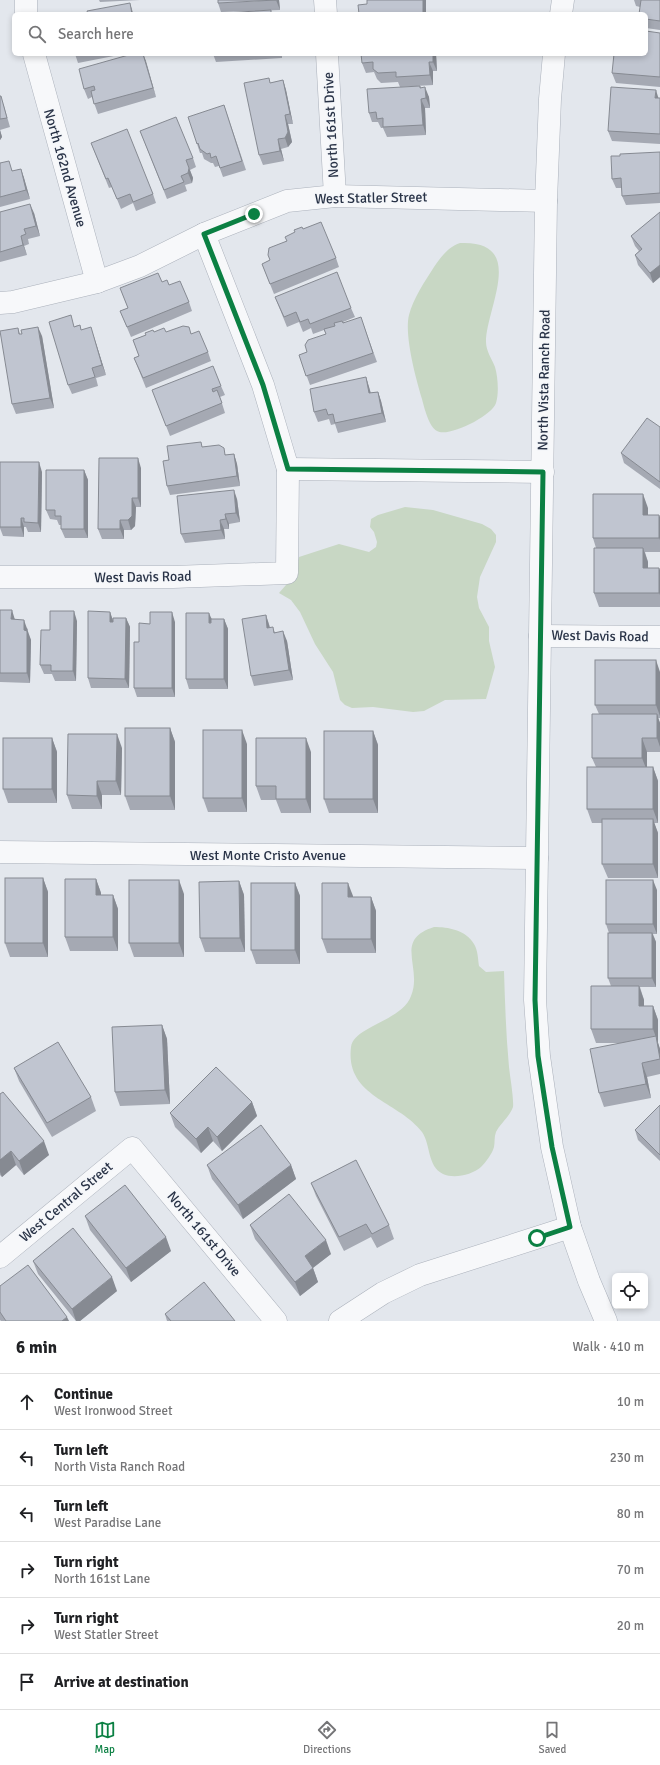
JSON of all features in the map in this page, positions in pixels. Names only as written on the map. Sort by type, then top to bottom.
[{"type":"street","points":[[26,0],[26,12]]},
{"type":"street","points":[[325,0],[326,12]]},
{"type":"street","points":[[561,12],[563,0]]},
{"type":"street","name":"North 162nd Avenue","points":[[35,56],[96,282]]},
{"type":"street","name":"North 161st Drive","points":[[327,56],[335,196]]},
{"type":"street","name":"North Vista Ranch Road","points":[[554,56],[550,99],[546,201],[535,964],[538,1056],[552,1147],[570,1227],[589,1281],[606,1321]]},
{"type":"street","name":"West Statler Street","points":[[0,303],[12,302],[96,282],[140,266],[204,234],[287,201],[335,196],[546,201]]},
{"type":"street","points":[[204,234],[263,385],[288,469],[543,472]]},
{"type":"street","name":"West Davis Road","points":[[0,577],[173,577],[287,573],[288,469]]},
{"type":"street","name":"West Davis Road","points":[[540,636],[660,637]]},
{"type":"street","name":"West Monte Cristo Avenue","points":[[0,852],[537,858]]},
{"type":"street","name":"North 161st Drive","points":[[132,1148],[276,1321]]},
{"type":"street","name":"West Central Street","points":[[0,1257],[132,1148]]},
{"type":"street","points":[[340,1321],[383,1293],[420,1275],[570,1227]]},
{"type":"green space","points":[[460,243],[481,245],[493,252],[498,264],[496,295],[488,328],[486,345],[496,371],[498,395],[496,403],[487,414],[459,429],[443,432],[434,429],[426,412],[411,357],[408,324],[413,303],[434,267],[448,250]]},
{"type":"green space","points":[[405,507],[433,510],[482,524],[491,529],[496,535],[496,542],[480,577],[477,597],[479,608],[489,627],[489,641],[495,667],[486,699],[445,700],[424,711],[413,712],[373,707],[352,708],[345,705],[340,700],[333,672],[315,644],[300,612],[291,600],[279,593],[293,577],[299,557],[339,544],[369,552],[376,547],[377,542],[374,532],[370,527],[371,519],[378,515]]},
{"type":"green space","points":[[434,927],[462,932],[471,939],[475,946],[479,966],[486,972],[504,971],[507,1043],[513,1107],[510,1114],[496,1132],[493,1150],[485,1163],[473,1172],[457,1176],[443,1174],[434,1166],[422,1132],[412,1121],[365,1088],[356,1077],[351,1064],[351,1047],[354,1040],[360,1034],[389,1018],[406,1005],[411,996],[414,985],[412,947],[415,939],[422,933]]},
{"type":"building","points":[[218,0],[276,0],[218,3]]},
{"type":"building","points":[[367,0],[423,0],[423,12],[359,12],[358,5],[367,4]]},
{"type":"building","points":[[641,0],[660,0],[660,21],[648,19],[648,12],[639,12]]},
{"type":"building","points":[[130,3],[132,12],[87,12]]},
{"type":"building","points":[[271,10],[271,12],[241,12]]},
{"type":"building","points":[[648,31],[660,33],[660,77],[612,73],[614,56],[648,56]]},
{"type":"building","points":[[125,56],[144,56],[153,88],[94,104],[91,91],[95,90],[94,86],[84,89],[79,69]]},
{"type":"building","points":[[361,56],[433,56],[433,62],[429,62],[430,75],[396,77],[396,72],[378,73],[373,69],[373,62],[362,63]]},
{"type":"building","points":[[269,78],[270,83],[283,80],[290,114],[285,115],[288,132],[285,138],[278,139],[280,151],[259,155],[244,83]]},
{"type":"building","points":[[420,86],[420,88],[425,87],[426,98],[421,99],[423,125],[383,127],[383,118],[377,119],[376,112],[369,113],[367,89]]},
{"type":"building","points":[[611,87],[656,90],[655,98],[660,98],[660,134],[608,131]]},
{"type":"building","points":[[1,96],[7,118],[0,119]]},
{"type":"building","points":[[224,105],[242,161],[220,168],[216,156],[211,158],[210,153],[207,154],[200,149],[188,117]]},
{"type":"building","points":[[176,117],[193,158],[186,160],[189,168],[188,173],[181,176],[184,182],[164,190],[140,131]]},
{"type":"building","points":[[127,129],[153,194],[133,202],[130,194],[117,199],[108,178],[106,179],[91,143]]},
{"type":"building","points":[[660,152],[660,193],[622,196],[621,178],[612,179],[611,156],[620,156],[620,154]]},
{"type":"building","points":[[9,161],[12,171],[21,169],[26,190],[0,197],[0,163]]},
{"type":"building","points":[[30,204],[36,226],[24,229],[26,234],[21,236],[23,245],[0,252],[0,212]]},
{"type":"building","points":[[660,212],[660,265],[650,273],[635,255],[642,249],[631,236]]},
{"type":"building","points":[[321,222],[336,258],[270,284],[262,264],[270,260],[268,255],[269,248],[287,241],[285,237],[295,232],[294,230],[302,227],[303,229]]},
{"type":"building","points":[[337,272],[351,308],[310,324],[308,319],[300,322],[296,312],[284,317],[275,297]]},
{"type":"building","points":[[158,273],[162,282],[167,280],[169,285],[180,281],[189,302],[127,327],[120,311],[128,308],[120,288]]},
{"type":"building","points":[[71,315],[74,327],[80,325],[81,330],[91,327],[102,365],[92,368],[95,377],[68,385],[49,322]]},
{"type":"building","points":[[361,317],[373,353],[306,376],[299,355],[307,352],[305,345],[308,340],[326,334],[324,329],[335,326],[334,323],[342,321],[343,323]]},
{"type":"building","points":[[183,326],[189,327],[191,334],[199,331],[208,352],[143,378],[134,358],[139,356],[133,340],[146,335],[145,333],[153,330],[154,332],[164,328],[166,332]]},
{"type":"building","points":[[38,327],[50,398],[12,404],[0,331],[18,328],[19,334],[22,334],[21,330]]},
{"type":"building","points":[[213,366],[221,386],[212,389],[213,392],[217,390],[222,403],[166,426],[152,390]]},
{"type":"building","points":[[366,377],[369,393],[378,392],[382,413],[335,423],[333,414],[328,415],[326,409],[314,412],[310,389]]},
{"type":"building","points":[[647,418],[660,427],[660,482],[621,453]]},
{"type":"building","points":[[201,442],[202,447],[219,445],[224,448],[225,455],[234,454],[237,476],[167,486],[163,461],[169,460],[167,446]]},
{"type":"building","points":[[99,458],[138,458],[138,498],[132,498],[132,516],[128,520],[120,520],[120,529],[98,529]]},
{"type":"building","points":[[0,462],[39,462],[38,523],[24,522],[24,518],[21,518],[21,527],[0,527]]},
{"type":"building","points":[[46,470],[84,470],[84,529],[61,529],[61,516],[55,516],[55,510],[46,510]]},
{"type":"building","points":[[234,490],[236,513],[225,514],[226,519],[220,520],[221,530],[181,534],[177,496]]},
{"type":"building","points":[[593,494],[643,494],[643,515],[659,515],[659,538],[593,538]]},
{"type":"building","points":[[594,548],[643,548],[643,568],[659,568],[659,593],[594,593]]},
{"type":"building","points":[[0,610],[12,610],[11,619],[24,620],[24,630],[27,631],[27,673],[0,673]]},
{"type":"building","points":[[50,611],[74,611],[73,671],[51,671],[51,665],[40,665],[41,630],[50,630]]},
{"type":"building","points":[[88,611],[110,612],[110,622],[113,622],[113,618],[126,618],[125,679],[88,678]]},
{"type":"building","points":[[150,612],[172,612],[172,688],[134,688],[134,642],[139,642],[139,623],[150,624]]},
{"type":"building","points":[[186,613],[209,613],[209,623],[211,623],[211,619],[224,619],[224,679],[186,679]]},
{"type":"building","points":[[266,615],[267,628],[273,627],[274,633],[283,631],[289,670],[251,676],[242,619]]},
{"type":"building","points":[[595,660],[656,660],[656,705],[595,705]]},
{"type":"building","points":[[592,714],[657,714],[657,738],[642,738],[642,758],[592,758]]},
{"type":"building","points":[[125,728],[170,728],[170,796],[125,796]]},
{"type":"building","points":[[203,730],[242,730],[242,798],[203,798]]},
{"type":"building","points":[[324,731],[373,731],[373,799],[324,799]]},
{"type":"building","points":[[68,734],[117,734],[116,781],[97,781],[97,796],[67,795]]},
{"type":"building","points":[[3,738],[52,738],[52,789],[3,789]]},
{"type":"building","points":[[256,738],[306,738],[306,799],[276,799],[276,786],[256,786]]},
{"type":"building","points":[[587,767],[653,767],[653,809],[587,809]]},
{"type":"building","points":[[602,819],[653,819],[653,864],[602,864]]},
{"type":"building","points":[[5,878],[43,878],[43,943],[5,943]]},
{"type":"building","points":[[65,879],[96,879],[96,895],[113,895],[113,937],[65,937]]},
{"type":"building","points":[[129,880],[179,880],[179,943],[129,943]]},
{"type":"building","points":[[606,880],[653,880],[653,924],[606,924]]},
{"type":"building","points":[[239,881],[240,938],[200,938],[199,882]]},
{"type":"building","points":[[251,883],[295,883],[295,950],[251,950]]},
{"type":"building","points":[[322,883],[348,883],[348,897],[371,897],[371,939],[322,939]]},
{"type":"building","points":[[608,933],[652,933],[652,978],[608,978]]},
{"type":"building","points":[[591,986],[639,986],[639,1006],[653,1006],[653,1029],[591,1029]]},
{"type":"building","points":[[162,1025],[165,1090],[115,1092],[112,1027]]},
{"type":"building","points":[[656,1036],[660,1059],[642,1063],[646,1084],[599,1093],[590,1049]]},
{"type":"building","points":[[58,1042],[91,1097],[47,1123],[14,1068]]},
{"type":"building","points":[[216,1067],[252,1102],[217,1137],[208,1127],[196,1139],[170,1113]]},
{"type":"building","points":[[3,1092],[44,1141],[19,1161],[11,1151],[0,1160],[0,1094]]},
{"type":"building","points":[[660,1105],[660,1155],[635,1130]]},
{"type":"building","points":[[261,1125],[291,1165],[238,1205],[207,1165]]},
{"type":"building","points":[[356,1160],[389,1225],[372,1234],[366,1224],[339,1237],[311,1183]]},
{"type":"building","points":[[125,1185],[166,1237],[126,1268],[85,1216]]},
{"type":"building","points":[[289,1194],[326,1240],[305,1256],[313,1268],[295,1282],[250,1225]]},
{"type":"building","points":[[73,1228],[112,1277],[72,1309],[33,1261]]},
{"type":"building","points":[[28,1265],[67,1317],[62,1321],[6,1321],[0,1312],[0,1286]]},
{"type":"building","points":[[204,1282],[235,1321],[171,1321],[165,1314]]},
{"type":"route","points":[[254,214],[204,234],[263,385],[288,469],[543,472],[535,1000],[538,1056],[552,1147],[570,1227],[537,1238]]}]
